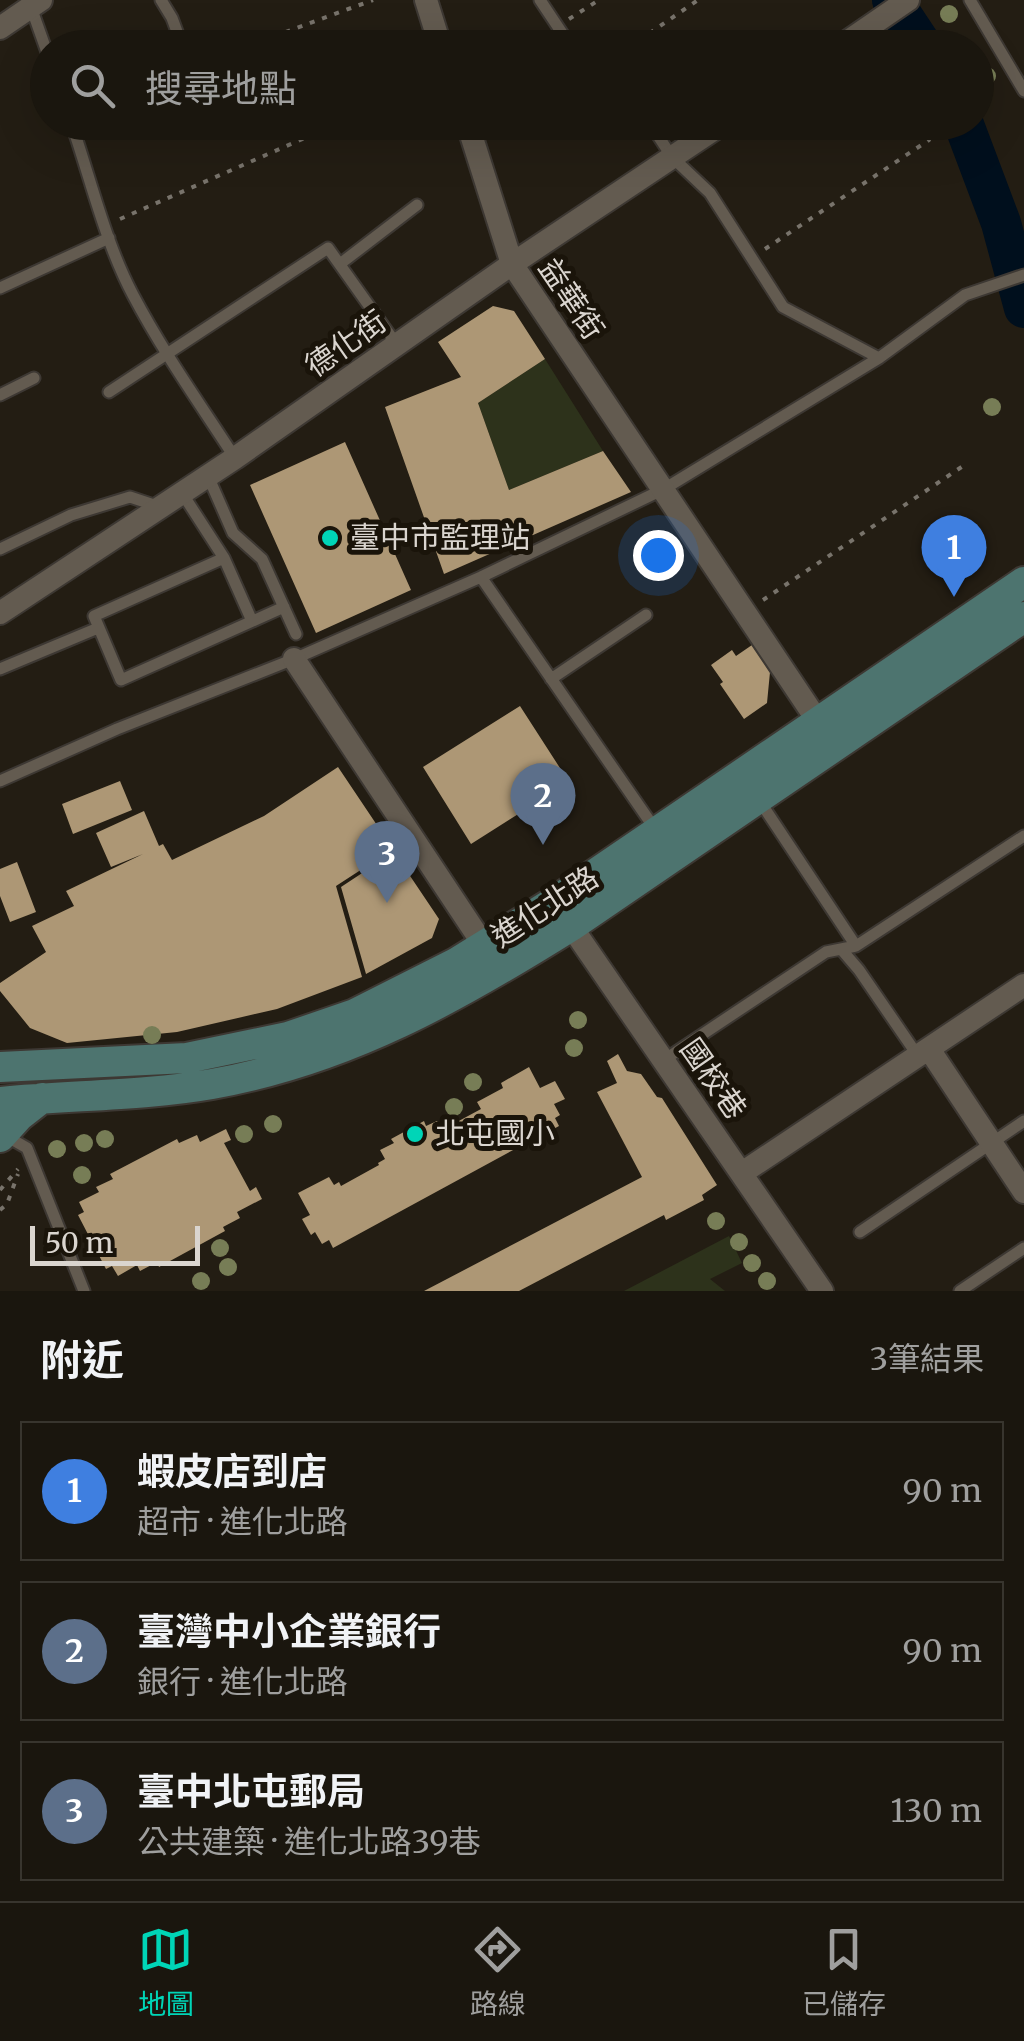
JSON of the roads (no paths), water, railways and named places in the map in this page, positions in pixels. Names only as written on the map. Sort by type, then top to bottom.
[{"type":"main road","name":"進化北路","points":[[563,914],[658,834],[1024,582]]},
{"type":"main road","name":"進化北路","points":[[0,1102],[209,1084],[330,1055],[383,1034],[492,958],[758,799],[1024,617]]},
{"type":"main road","name":"進化北路","points":[[0,1067],[187,1058],[288,1036],[354,1014],[492,958]]},
{"type":"main road","points":[[0,1043],[32,1064]]},
{"type":"main road","points":[[1,1136],[42,1098]]},
{"type":"street","points":[[426,0],[435,30]]},
{"type":"street","points":[[865,30],[908,0]]},
{"type":"street","points":[[0,28],[36,4]]},
{"type":"street","name":"益華街","points":[[473,140],[512,264],[820,723]]},
{"type":"street","name":"德化街","points":[[0,612],[236,458],[512,264],[698,140]]},
{"type":"street","points":[[294,659],[492,958]]},
{"type":"street","name":"國校巷","points":[[563,914],[822,1291]]},
{"type":"street","points":[[742,1173],[1024,985]]},
{"type":"street","points":[[923,1052],[1024,1192]]},
{"type":"lane","points":[[160,0],[176,30]]},
{"type":"lane","points":[[540,0],[559,30]]},
{"type":"lane","points":[[970,0],[988,30]]},
{"type":"lane","points":[[36,4],[42,30]]},
{"type":"lane","points":[[994,40],[1024,91]]},
{"type":"lane","points":[[77,140],[132,292],[166,353],[236,458]]},
{"type":"lane","points":[[660,140],[672,157],[710,193],[783,308],[879,358]]},
{"type":"lane","points":[[340,264],[417,205]]},
{"type":"lane","points":[[0,288],[108,231]]},
{"type":"lane","points":[[109,392],[328,248],[396,345]]},
{"type":"lane","points":[[0,781],[481,577],[664,489],[879,358],[966,295],[1024,275]]},
{"type":"lane","points":[[0,395],[34,378]]},
{"type":"lane","points":[[208,476],[233,532],[262,559],[296,634]]},
{"type":"lane","points":[[182,492],[224,558],[252,622]]},
{"type":"lane","points":[[0,550],[71,515],[130,497],[160,508]]},
{"type":"lane","points":[[224,558],[94,616],[121,680],[284,608]]},
{"type":"lane","points":[[481,577],[658,834]]},
{"type":"lane","points":[[552,679],[646,616]]},
{"type":"lane","points":[[0,669],[98,628]]},
{"type":"lane","points":[[758,799],[856,946]]},
{"type":"lane","points":[[664,1060],[826,952],[856,946],[1024,836]]},
{"type":"lane","points":[[841,949],[923,1052]]},
{"type":"lane","points":[[860,1232],[1024,1121]]},
{"type":"lane","points":[[1,1136],[27,1148],[84,1291]]},
{"type":"lane","points":[[960,1291],[1024,1248]]},
{"type":"waterway","points":[[892,0],[912,30]]},
{"type":"waterway","points":[[970,140],[1001,223],[1024,308]]},
{"type":"place","name":"臺中市監理站","points":[[330,538]]},
{"type":"place","name":"蝦皮店到店","points":[[954,597]]},
{"type":"place","name":"臺灣中小企業銀行","points":[[543,845]]},
{"type":"place","name":"臺中北屯郵局","points":[[387,903]]},
{"type":"place","name":"北屯國小","points":[[415,1134]]}]
